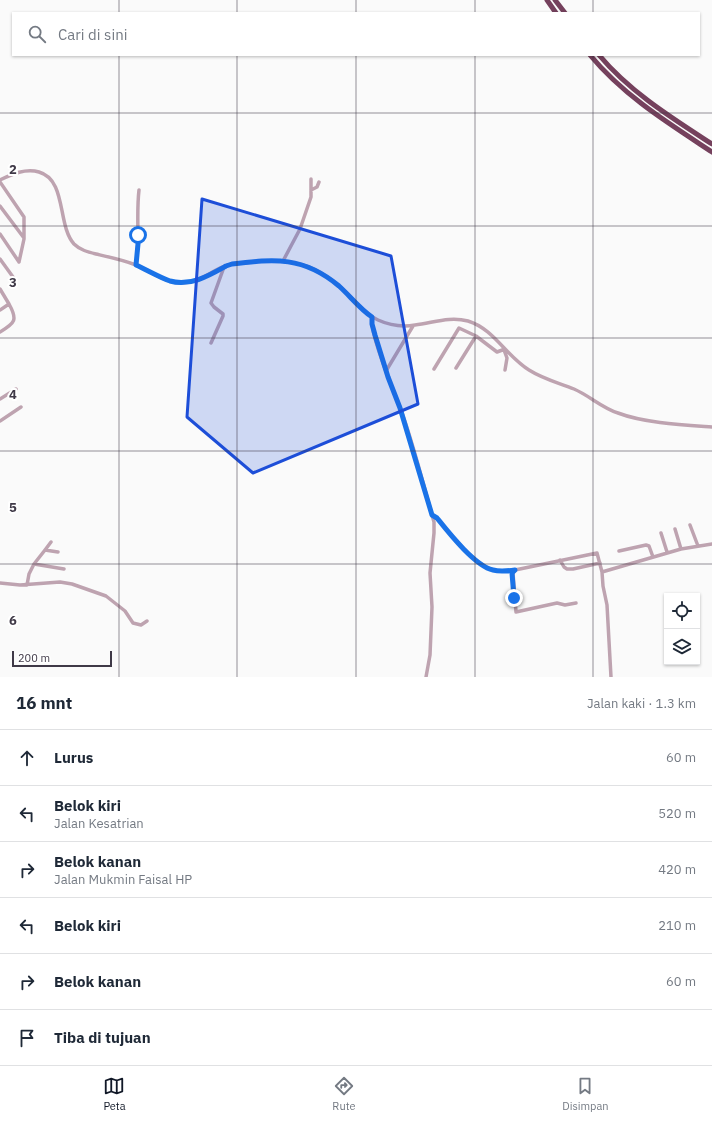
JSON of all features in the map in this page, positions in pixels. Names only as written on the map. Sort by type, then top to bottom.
[{"type":"highway","points":[[547,0],[555,12]]},
{"type":"highway","points":[[555,0],[564,12]]},
{"type":"highway","points":[[591,56],[616,83],[648,109],[712,152]]},
{"type":"highway","points":[[600,56],[621,78],[668,115],[712,144]]},
{"type":"street","points":[[0,234],[19,262],[24,239],[24,217],[0,181],[8,176],[26,170],[37,171],[46,175],[55,186],[62,208],[66,230],[73,243],[85,251],[136,265],[170,281],[184,283],[199,279],[232,264],[260,261],[283,261],[304,265],[317,271],[333,282],[372,317],[392,324],[413,326],[447,319],[470,322],[490,334],[504,349],[529,370],[546,379],[576,390],[619,414],[667,423],[712,427]]},
{"type":"street","points":[[283,261],[299,232],[310,197],[311,179]]},
{"type":"street","points":[[311,190],[317,187],[319,182]]},
{"type":"street","points":[[136,265],[138,244],[138,190]]},
{"type":"street","points":[[0,206],[24,239]]},
{"type":"street","points":[[0,259],[13,277]]},
{"type":"street","points":[[211,343],[223,316],[211,303],[224,267]]},
{"type":"street","points":[[0,289],[15,314],[14,320],[7,328],[0,332]]},
{"type":"street","points":[[0,310],[9,304]]},
{"type":"street","points":[[372,317],[374,331],[386,371],[400,408],[435,529],[430,568],[432,607],[430,655],[426,677]]},
{"type":"street","points":[[386,371],[413,326]]},
{"type":"street","points":[[434,369],[458,328],[476,336],[497,352],[504,349]]},
{"type":"street","points":[[456,368],[476,336]]},
{"type":"street","points":[[504,349],[506,358],[505,370]]},
{"type":"street","points":[[0,399],[16,389]]},
{"type":"street","points":[[0,420],[21,407]]},
{"type":"street","points":[[432,515],[437,518],[468,553],[486,567],[497,571],[515,570],[597,553],[602,572],[608,618],[611,677]]},
{"type":"street","points":[[690,525],[698,546]]},
{"type":"street","points":[[675,529],[681,548]]},
{"type":"street","points":[[661,533],[667,552]]},
{"type":"street","points":[[27,585],[29,574],[34,564],[51,542]]},
{"type":"street","points":[[602,572],[681,548],[712,544]]},
{"type":"street","points":[[619,551],[646,545],[649,546],[653,557]]},
{"type":"street","points":[[45,550],[58,552]]},
{"type":"street","points":[[560,560],[564,567],[570,569],[600,563]]},
{"type":"street","points":[[34,564],[64,569]]},
{"type":"street","points":[[515,570],[512,573],[516,612],[557,603],[565,605],[576,603]]},
{"type":"street","points":[[0,583],[27,585],[60,582],[72,584],[106,596],[125,611],[133,623],[141,625],[147,621]]},
{"type":"highlighted area","points":[[202,199],[391,256],[418,404],[253,473],[187,417]]},
{"type":"route","points":[[138,235],[136,265],[170,281],[177,283],[191,282],[232,264],[272,260],[293,262],[312,268],[333,282],[372,317],[375,335],[388,377],[400,408],[432,515],[437,518],[472,558],[490,570],[515,570],[512,573],[514,580],[514,598]]}]
